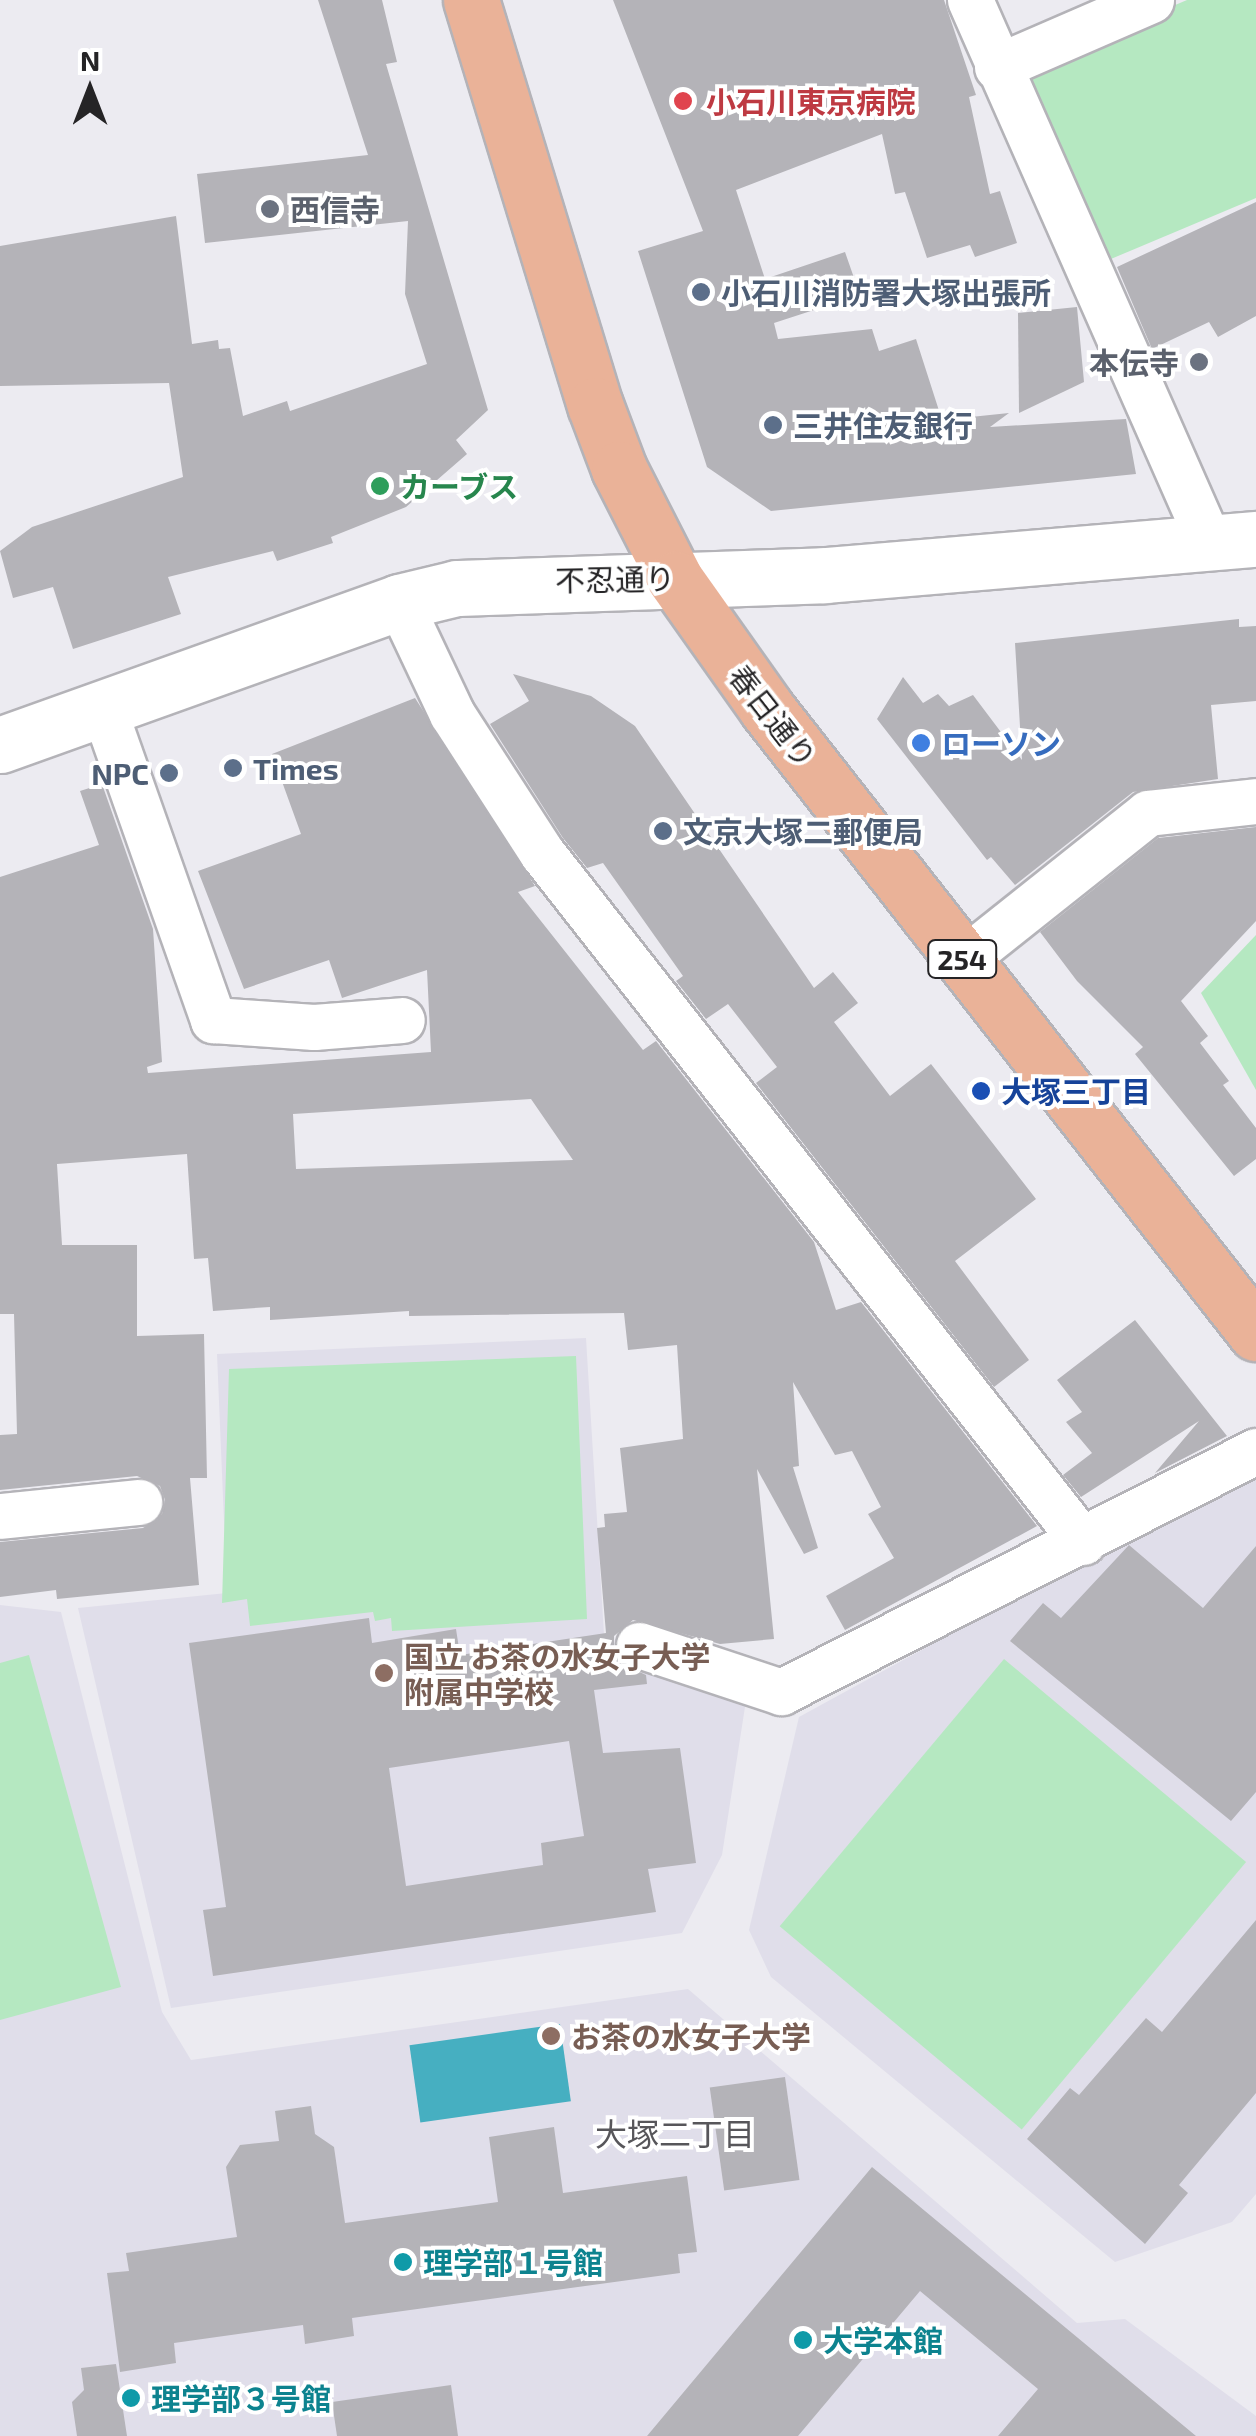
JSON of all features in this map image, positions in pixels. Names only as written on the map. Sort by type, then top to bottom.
[{"type":"highway","name":"春日通り","points":[[471,0],[595,405],[619,469],[675,579],[963,960],[1256,1333]]},
{"type":"main road","name":"不忍通り","points":[[0,745],[399,602],[508,582],[825,575],[1232,541]]},
{"type":"street","points":[[970,0],[997,67],[1232,541]]},
{"type":"street","points":[[997,67],[1151,0]]},
{"type":"street","points":[[399,602],[452,714],[542,853],[1083,1542]]},
{"type":"street","points":[[104,710],[212,1020],[314,1028],[402,1020]]},
{"type":"street","points":[[963,960],[1148,813],[1256,801]]},
{"type":"street","points":[[639,1645],[781,1692],[1256,1452]]},
{"type":"street","points":[[0,1516],[138,1502]]},
{"type":"shaded area","name":"国立 お茶の水女子大学 附属中学校","points":[[586,1338],[605,1651],[747,1694],[722,1855],[682,1933],[171,2008],[78,1608],[227,1593],[217,1354]]},
{"type":"shaded area","points":[[1256,1467],[1256,2194],[1232,2222],[1115,2262],[771,1977],[749,1930],[799,1717]]},
{"type":"shaded area","name":"お茶の水女子大学","points":[[0,1605],[61,1612],[162,2012],[191,2060],[688,1989],[1077,2323],[1125,2319],[1256,2416],[1256,2436],[0,2436]]},
{"type":"green space","points":[[1187,0],[1256,0],[1256,198],[1099,264],[1022,70]]},
{"type":"green space","points":[[1256,935],[1256,1090],[1201,993]]},
{"type":"green space","points":[[576,1356],[587,1619],[392,1631],[391,1618],[375,1621],[373,1612],[250,1626],[247,1599],[222,1603],[229,1369]]},
{"type":"green space","points":[[29,1655],[121,1987],[0,2020],[0,1663]]},
{"type":"green space","points":[[1004,1659],[1246,1862],[1022,2129],[780,1926]]},
{"type":"water","points":[[560,2024],[571,2101],[420,2122],[409,2045]]},
{"type":"building","points":[[318,0],[382,0],[397,62],[386,64],[488,410],[456,440],[467,454],[406,507],[331,537],[333,543],[277,561],[273,551],[168,577],[181,614],[73,649],[53,587],[13,598],[0,551],[32,527],[183,477],[169,383],[0,386],[0,246],[176,216],[192,344],[218,340],[219,349],[230,348],[243,416],[287,401],[290,411],[427,364],[405,294],[408,221],[205,243],[197,174],[368,155]]},
{"type":"building","points":[[613,0],[944,0],[976,95],[969,97],[990,194],[1000,191],[1017,243],[975,257],[970,245],[927,258],[905,192],[895,194],[882,134],[736,190],[765,279],[845,252],[860,295],[774,323],[778,339],[872,329],[879,351],[916,339],[942,420],[1009,413],[990,427],[1126,419],[1136,474],[771,511],[707,467],[638,251],[703,231]]},
{"type":"building","points":[[1256,202],[1256,316],[1218,337],[1209,322],[1152,349],[1117,267]]},
{"type":"building","points":[[1077,307],[1084,382],[1019,413],[1018,313]]},
{"type":"building","points":[[1239,619],[1239,627],[1256,626],[1256,701],[1211,705],[1218,779],[1133,792],[1015,885],[991,857],[987,860],[877,719],[903,677],[923,703],[938,694],[949,706],[973,695],[1022,760],[1015,643]]},
{"type":"building","points":[[513,674],[591,696],[635,726],[814,988],[833,972],[858,1003],[834,1022],[890,1096],[931,1064],[1036,1199],[955,1261],[1029,1360],[994,1387],[756,1083],[777,1067],[728,1004],[706,1019],[676,981],[683,976],[603,863],[587,868],[563,838],[490,724],[529,701]]},
{"type":"building","points":[[415,698],[535,886],[518,892],[643,1050],[656,1041],[814,1242],[836,1310],[861,1302],[1037,1526],[845,1630],[826,1596],[894,1558],[868,1514],[881,1507],[852,1451],[835,1455],[793,1382],[799,1466],[793,1467],[818,1548],[804,1554],[757,1469],[774,1639],[720,1644],[633,1620],[614,1636],[614,1651],[620,1663],[646,1675],[647,1684],[594,1690],[603,1753],[680,1748],[696,1863],[648,1869],[656,1912],[213,1976],[203,1910],[226,1907],[189,1643],[369,1618],[372,1643],[456,1629],[460,1655],[606,1633],[597,1528],[605,1527],[604,1514],[627,1512],[620,1448],[683,1439],[677,1345],[628,1350],[624,1313],[409,1316],[409,1311],[270,1320],[270,1307],[213,1311],[208,1258],[194,1259],[187,1154],[57,1164],[62,1245],[137,1245],[137,1336],[204,1334],[207,1478],[190,1478],[199,1585],[57,1599],[56,1590],[0,1597],[0,1542],[143,1528],[162,1514],[165,1500],[160,1486],[137,1476],[0,1490],[0,1435],[17,1434],[14,1314],[0,1314],[0,877],[99,845],[80,791],[102,784],[153,929],[162,1062],[147,1067],[148,1073],[431,1052],[427,970],[342,998],[329,960],[244,989],[198,871],[301,834],[272,754]],"holes":[[[531,1099],[573,1160],[296,1169],[293,1114]],[[569,1741],[584,1836],[541,1843],[543,1865],[406,1886],[389,1768]]]},
{"type":"building","points":[[1256,827],[1256,921],[1181,1001],[1208,1036],[1200,1043],[1229,1081],[1223,1085],[1256,1128],[1256,1159],[1234,1176],[1135,1054],[1143,1047],[1077,981],[1040,932],[1158,838]]},
{"type":"building","points":[[1135,1320],[1227,1436],[1155,1473],[1199,1421],[1081,1497],[1063,1475],[1092,1453],[1066,1422],[1082,1412],[1057,1380]]},
{"type":"building","points":[[1129,1545],[1203,1608],[1256,1546],[1256,1792],[1231,1821],[1010,1641],[1043,1603],[1061,1618]]},
{"type":"building","points":[[1256,1920],[1256,2093],[1179,2185],[1188,2193],[1145,2244],[1027,2139],[1070,2088],[1079,2095],[1146,2018],[1162,2032]]},
{"type":"building","points":[[785,2077],[799,2180],[724,2191],[710,2088]]},
{"type":"building","name":"理学部１号館","points":[[311,2106],[315,2134],[334,2147],[345,2223],[498,2202],[489,2137],[554,2127],[563,2193],[687,2176],[697,2252],[678,2254],[680,2273],[352,2318],[354,2336],[305,2344],[303,2325],[174,2343],[176,2363],[120,2372],[107,2273],[129,2271],[126,2253],[237,2237],[226,2167],[240,2145],[279,2141],[275,2111]]},
{"type":"building","name":"大学本館","points":[[872,2167],[1196,2436],[998,2436],[1038,2389],[920,2291],[798,2436],[647,2436]]},
{"type":"building","points":[[116,2364],[127,2436],[77,2436],[72,2402],[84,2390],[81,2368]]},
{"type":"building","points":[[451,2385],[458,2436],[337,2436],[332,2402]]},
{"type":"place","name":"小石川東京病院","points":[[683,101]]},
{"type":"place","name":"西信寺","points":[[270,209]]},
{"type":"place","name":"小石川消防署大塚出張所","points":[[701,292]]},
{"type":"place","name":"本伝寺","points":[[1199,362]]},
{"type":"place","name":"三井住友銀行","points":[[773,425]]},
{"type":"place","name":"カーブス","points":[[380,486]]},
{"type":"place","name":"ローソン","points":[[921,743]]},
{"type":"place","name":"Times","points":[[233,768]]},
{"type":"place","name":"NPC","points":[[169,773]]},
{"type":"place","name":"文京大塚二郵便局","points":[[663,831]]},
{"type":"place","name":"大塚三丁目","points":[[981,1091]]},
{"type":"place","name":"国立 お茶の水女子大学 附属中学校","points":[[384,1673]]},
{"type":"place","name":"お茶の水女子大学","points":[[551,2036]]},
{"type":"place","name":"理学部１号館","points":[[403,2262]]},
{"type":"place","name":"大学本館","points":[[803,2340]]},
{"type":"place","name":"理学部３号館","points":[[131,2398]]},
{"type":"district","name":"大塚二丁目","points":[[675,2133]]}]
